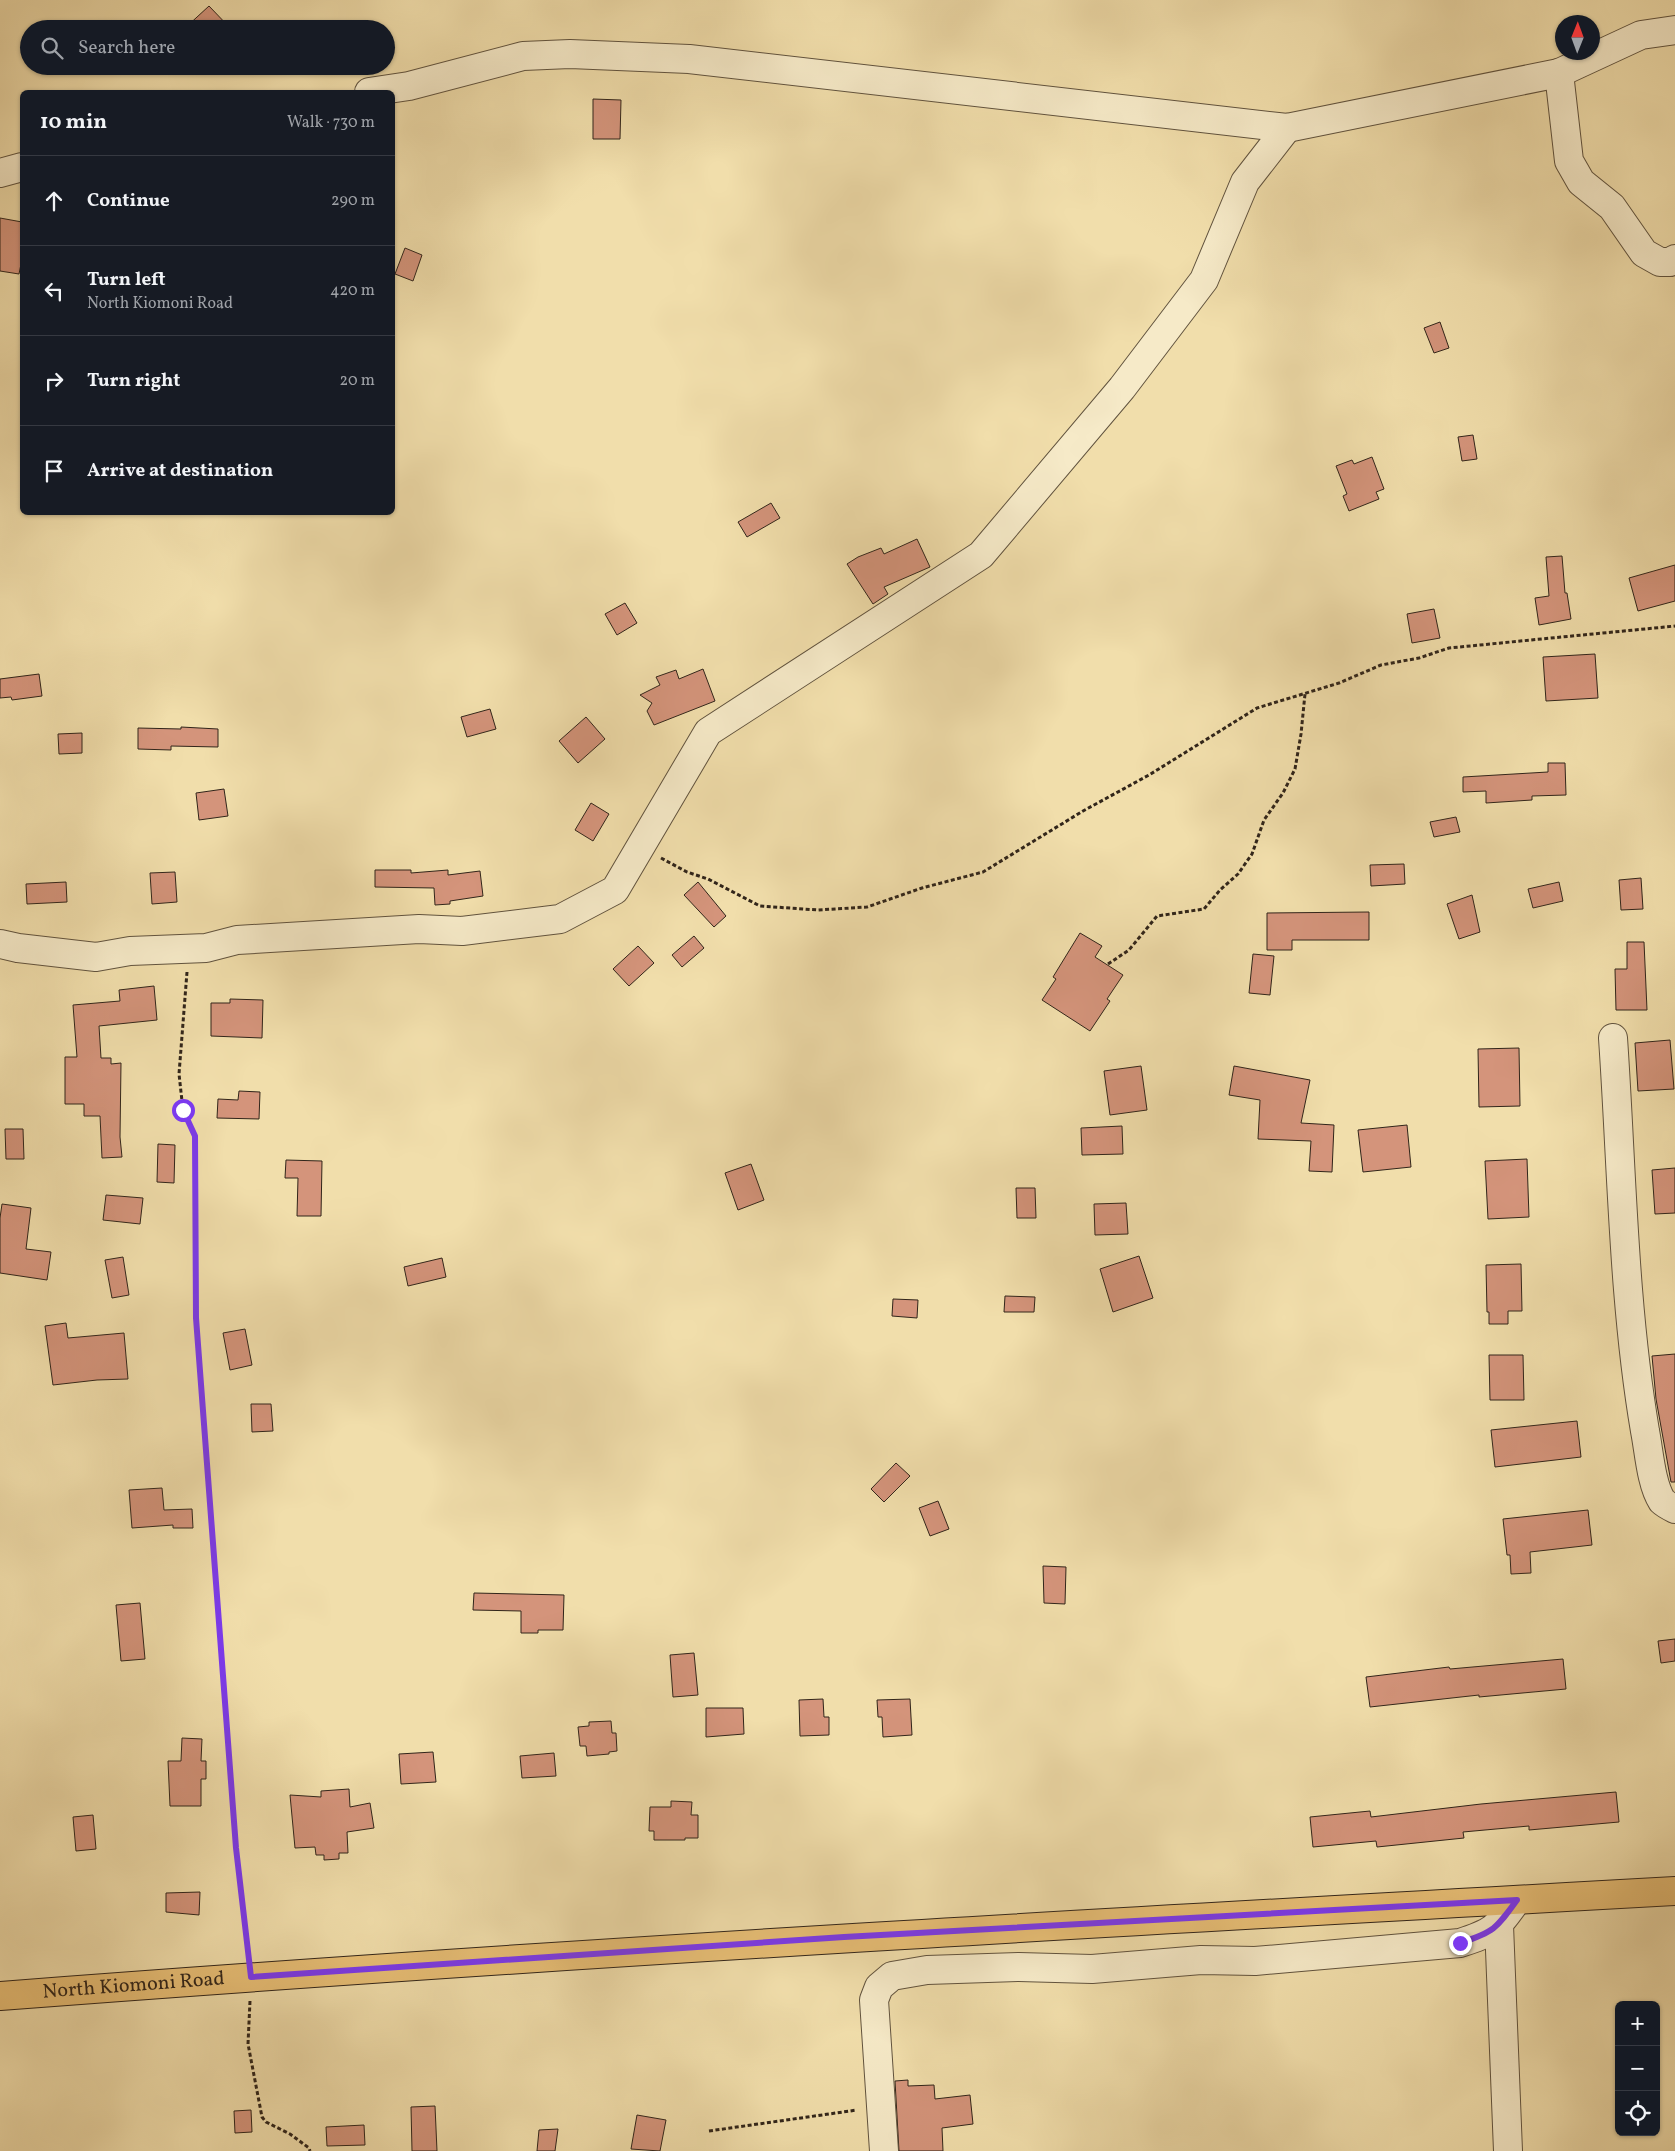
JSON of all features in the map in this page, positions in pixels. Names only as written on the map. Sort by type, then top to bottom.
[{"type":"main road","name":"North Kiomoni Road","points":[[0,1996],[844,1937],[1675,1891]]},
{"type":"street","points":[[382,90],[408,86],[523,56],[580,54],[689,59],[1287,128],[1559,73],[1641,35],[1675,30]]},
{"type":"street","points":[[1559,73],[1569,161],[1581,182],[1612,207],[1644,253],[1660,262],[1670,262],[1675,259]]},
{"type":"street","points":[[0,944],[18,948],[96,957],[130,951],[206,948],[237,940],[419,928],[462,931],[560,918],[615,890],[708,732],[981,555],[1122,388],[1204,280],[1245,182],[1287,128]]},
{"type":"street","points":[[0,173],[20,168]]},
{"type":"street","points":[[1613,1038],[1619,1127],[1624,1258],[1637,1385],[1654,1480],[1663,1502],[1675,1509]]},
{"type":"street","points":[[884,2151],[874,2000],[879,1987],[892,1976],[927,1970],[1018,1967],[1092,1969],[1201,1960],[1255,1961],[1460,1943],[1487,1934],[1499,1925],[1517,1900]]},
{"type":"street","points":[[1499,1925],[1508,2151]]},
{"type":"path","points":[[641,846],[687,872],[708,879],[760,906],[818,910],[868,907],[922,888],[983,872],[1083,811],[1149,775],[1257,708],[1339,683],[1381,665],[1419,658],[1449,648],[1675,626]]},
{"type":"path","points":[[1108,964],[1130,950],[1158,916],[1204,909],[1220,890],[1238,874],[1252,854],[1264,820],[1295,769],[1301,734],[1304,694]]},
{"type":"path","points":[[206,948],[186,974],[179,1074],[183,1110],[195,1136],[196,1318],[236,1848],[251,1977],[248,2044],[262,2117],[266,2122],[290,2134],[309,2148],[310,2151]]},
{"type":"path","points":[[709,2132],[880,2106]]},
{"type":"building","points":[[209,6],[222,20],[194,20]]},
{"type":"building","points":[[593,99],[621,100],[620,139],[593,139]]},
{"type":"building","points":[[0,218],[20,222],[19,274],[0,271]]},
{"type":"building","points":[[405,248],[422,255],[413,281],[395,274]]},
{"type":"building","points":[[1440,322],[1449,348],[1434,353],[1424,328]]},
{"type":"building","points":[[1473,435],[1477,459],[1462,461],[1458,437]]},
{"type":"building","points":[[1372,457],[1384,489],[1376,492],[1379,499],[1349,511],[1343,496],[1347,494],[1336,466],[1352,460],[1354,464]]},
{"type":"building","points":[[771,503],[780,518],[747,537],[738,522]]},
{"type":"building","points":[[917,539],[930,567],[884,587],[888,594],[873,604],[847,564],[858,557],[881,548],[884,554]]},
{"type":"building","points":[[1562,556],[1565,593],[1567,593],[1571,619],[1539,625],[1535,598],[1549,596],[1546,557]]},
{"type":"building","points":[[1675,565],[1675,601],[1638,611],[1629,578]]},
{"type":"building","points":[[625,603],[637,623],[617,635],[605,614]]},
{"type":"building","points":[[1434,609],[1440,638],[1412,643],[1407,614]]},
{"type":"building","points":[[1595,654],[1598,698],[1546,701],[1543,657]]},
{"type":"building","points":[[703,669],[715,701],[654,725],[647,711],[652,703],[640,695],[660,685],[656,677],[676,670],[679,679]]},
{"type":"building","points":[[39,674],[42,696],[12,700],[11,697],[0,698],[0,679]]},
{"type":"building","points":[[490,709],[496,729],[467,737],[461,717]]},
{"type":"building","points":[[586,717],[605,739],[578,763],[559,741]]},
{"type":"building","points":[[181,727],[218,729],[218,747],[171,746],[171,750],[138,749],[138,728],[181,729]]},
{"type":"building","points":[[82,733],[82,753],[59,754],[58,734]]},
{"type":"building","points":[[1548,763],[1565,763],[1566,795],[1532,796],[1532,800],[1486,803],[1486,791],[1463,792],[1463,777],[1548,772]]},
{"type":"building","points":[[224,789],[228,816],[199,820],[196,793]]},
{"type":"building","points":[[591,803],[609,814],[593,841],[575,830]]},
{"type":"building","points":[[1456,817],[1460,832],[1434,837],[1430,822]]},
{"type":"building","points":[[1404,864],[1405,884],[1371,886],[1370,865]]},
{"type":"building","points":[[375,870],[411,870],[411,873],[448,870],[448,875],[480,871],[483,896],[450,901],[450,904],[435,905],[434,888],[375,887]]},
{"type":"building","points":[[175,872],[177,902],[152,904],[150,873]]},
{"type":"building","points":[[1641,878],[1643,909],[1621,910],[1619,880]]},
{"type":"building","points":[[66,882],[67,902],[27,904],[26,884]]},
{"type":"building","points":[[698,882],[726,916],[714,927],[684,895]]},
{"type":"building","points":[[1559,882],[1563,901],[1533,908],[1528,889]]},
{"type":"building","points":[[1472,895],[1480,932],[1459,939],[1447,904]]},
{"type":"building","points":[[1369,912],[1369,940],[1292,940],[1292,950],[1267,950],[1267,913]]},
{"type":"building","points":[[1080,933],[1102,946],[1095,957],[1123,975],[1107,999],[1110,1001],[1090,1031],[1042,1000],[1056,979],[1053,977]]},
{"type":"building","points":[[694,936],[704,948],[682,967],[672,955]]},
{"type":"building","points":[[1627,942],[1644,942],[1647,1010],[1616,1010],[1615,969],[1627,969]]},
{"type":"building","points":[[638,946],[654,963],[629,986],[613,969]]},
{"type":"building","points":[[1253,954],[1274,956],[1270,995],[1249,993]]},
{"type":"building","points":[[154,986],[157,1020],[99,1026],[101,1058],[111,1058],[111,1064],[121,1063],[120,1137],[122,1157],[102,1158],[100,1116],[84,1116],[84,1104],[65,1104],[65,1057],[77,1057],[73,1005],[120,1001],[119,990]]},
{"type":"building","points":[[230,999],[263,1000],[262,1038],[211,1036],[211,1003],[230,1003]]},
{"type":"building","points":[[1670,1040],[1674,1089],[1638,1091],[1635,1043]]},
{"type":"building","points":[[1519,1048],[1520,1106],[1479,1107],[1478,1049]]},
{"type":"building","points":[[1141,1066],[1147,1110],[1110,1115],[1104,1071]]},
{"type":"building","points":[[1234,1066],[1310,1080],[1301,1123],[1334,1125],[1332,1172],[1309,1171],[1311,1141],[1258,1139],[1260,1100],[1229,1095]]},
{"type":"building","points":[[239,1091],[260,1092],[259,1119],[217,1118],[218,1099],[238,1100]]},
{"type":"building","points":[[1407,1125],[1411,1167],[1363,1172],[1358,1130]]},
{"type":"building","points":[[1122,1126],[1123,1154],[1082,1155],[1081,1128]]},
{"type":"building","points":[[5,1129],[23,1129],[24,1159],[6,1159]]},
{"type":"building","points":[[158,1144],[175,1145],[174,1183],[157,1182]]},
{"type":"building","points":[[1527,1159],[1529,1217],[1488,1219],[1485,1161]]},
{"type":"building","points":[[286,1160],[322,1161],[321,1216],[297,1216],[298,1178],[285,1178]]},
{"type":"building","points":[[751,1164],[764,1200],[738,1210],[725,1173]]},
{"type":"building","points":[[1675,1168],[1675,1213],[1655,1214],[1652,1170]]},
{"type":"building","points":[[1016,1188],[1035,1188],[1036,1218],[1017,1218]]},
{"type":"building","points":[[106,1195],[143,1198],[140,1224],[103,1220]]},
{"type":"building","points":[[1126,1203],[1128,1234],[1095,1235],[1094,1204]]},
{"type":"building","points":[[2,1204],[31,1208],[26,1249],[51,1252],[47,1280],[0,1273],[0,1218]]},
{"type":"building","points":[[1139,1256],[1153,1298],[1113,1312],[1100,1269]]},
{"type":"building","points":[[123,1257],[129,1295],[112,1298],[105,1260]]},
{"type":"building","points":[[442,1258],[446,1277],[408,1286],[404,1267]]},
{"type":"building","points":[[1521,1264],[1522,1311],[1508,1311],[1508,1324],[1489,1324],[1486,1265]]},
{"type":"building","points":[[1005,1296],[1035,1297],[1034,1312],[1004,1312]]},
{"type":"building","points":[[893,1299],[918,1300],[917,1318],[892,1316]]},
{"type":"building","points":[[66,1323],[68,1338],[124,1333],[128,1379],[53,1385],[45,1326]]},
{"type":"building","points":[[245,1329],[252,1365],[230,1370],[223,1333]]},
{"type":"building","points":[[1675,1354],[1675,1482],[1671,1482],[1656,1399],[1652,1356]]},
{"type":"building","points":[[1489,1355],[1523,1355],[1524,1400],[1490,1400]]},
{"type":"building","points":[[251,1404],[271,1404],[273,1431],[252,1432]]},
{"type":"building","points":[[1577,1421],[1581,1457],[1495,1467],[1491,1430]]},
{"type":"building","points":[[896,1463],[910,1476],[884,1502],[871,1489]]},
{"type":"building","points":[[162,1488],[164,1510],[192,1509],[193,1528],[173,1528],[173,1525],[132,1528],[129,1490]]},
{"type":"building","points":[[938,1501],[949,1529],[930,1536],[919,1508]]},
{"type":"building","points":[[1588,1510],[1592,1545],[1530,1552],[1531,1573],[1511,1574],[1510,1555],[1507,1555],[1503,1519]]},
{"type":"building","points":[[1043,1566],[1066,1567],[1065,1604],[1044,1603]]},
{"type":"building","points":[[474,1593],[564,1595],[563,1630],[538,1630],[538,1633],[521,1633],[521,1611],[473,1610]]},
{"type":"building","points":[[140,1603],[145,1659],[121,1661],[116,1605]]},
{"type":"building","points":[[1675,1639],[1675,1661],[1661,1663],[1658,1641]]},
{"type":"building","points":[[694,1653],[698,1695],[673,1697],[670,1655]]},
{"type":"building","points":[[1563,1659],[1566,1689],[1479,1697],[1479,1695],[1370,1707],[1366,1677],[1449,1667],[1450,1669]]},
{"type":"building","points":[[823,1699],[824,1717],[829,1717],[829,1735],[800,1736],[799,1700]]},
{"type":"building","points":[[910,1699],[912,1735],[883,1737],[882,1717],[878,1717],[877,1700]]},
{"type":"building","points":[[706,1708],[743,1708],[744,1734],[706,1737]]},
{"type":"building","points":[[611,1721],[612,1733],[616,1733],[617,1751],[609,1752],[609,1754],[587,1756],[586,1746],[580,1746],[578,1727],[589,1726],[589,1722]]},
{"type":"building","points":[[182,1738],[202,1739],[201,1761],[206,1761],[206,1779],[201,1779],[201,1806],[170,1806],[168,1761],[181,1761]]},
{"type":"building","points":[[433,1752],[436,1782],[401,1784],[399,1754]]},
{"type":"building","points":[[554,1753],[556,1776],[522,1778],[520,1756]]},
{"type":"building","points":[[349,1789],[350,1807],[370,1803],[374,1828],[347,1832],[348,1853],[339,1853],[339,1859],[324,1860],[324,1855],[316,1855],[315,1847],[295,1848],[290,1795],[321,1797],[321,1791]]},
{"type":"building","points":[[1616,1792],[1619,1822],[1529,1830],[1529,1826],[1463,1832],[1464,1838],[1377,1847],[1376,1841],[1313,1847],[1310,1817],[1370,1811],[1371,1817],[1481,1804]]},
{"type":"building","points":[[671,1801],[692,1802],[691,1815],[698,1815],[698,1838],[654,1840],[654,1831],[649,1831],[650,1807],[671,1807]]},
{"type":"building","points":[[93,1815],[96,1849],[76,1851],[73,1817]]},
{"type":"building","points":[[200,1892],[199,1915],[166,1912],[166,1893]]},
{"type":"building","points":[[908,2080],[908,2086],[934,2085],[935,2099],[970,2095],[973,2124],[942,2128],[943,2151],[899,2151],[895,2081]]},
{"type":"building","points":[[435,2106],[437,2151],[412,2151],[411,2107]]},
{"type":"building","points":[[251,2110],[252,2132],[235,2133],[234,2111]]},
{"type":"building","points":[[637,2115],[666,2120],[660,2151],[631,2149]]},
{"type":"building","points":[[364,2125],[365,2145],[327,2146],[326,2127]]},
{"type":"building","points":[[558,2129],[555,2151],[537,2151],[539,2130]]},
{"type":"route","points":[[183,1110],[195,1136],[196,1318],[236,1848],[251,1977],[844,1937],[1517,1900],[1499,1925],[1487,1934],[1460,1943]]}]
